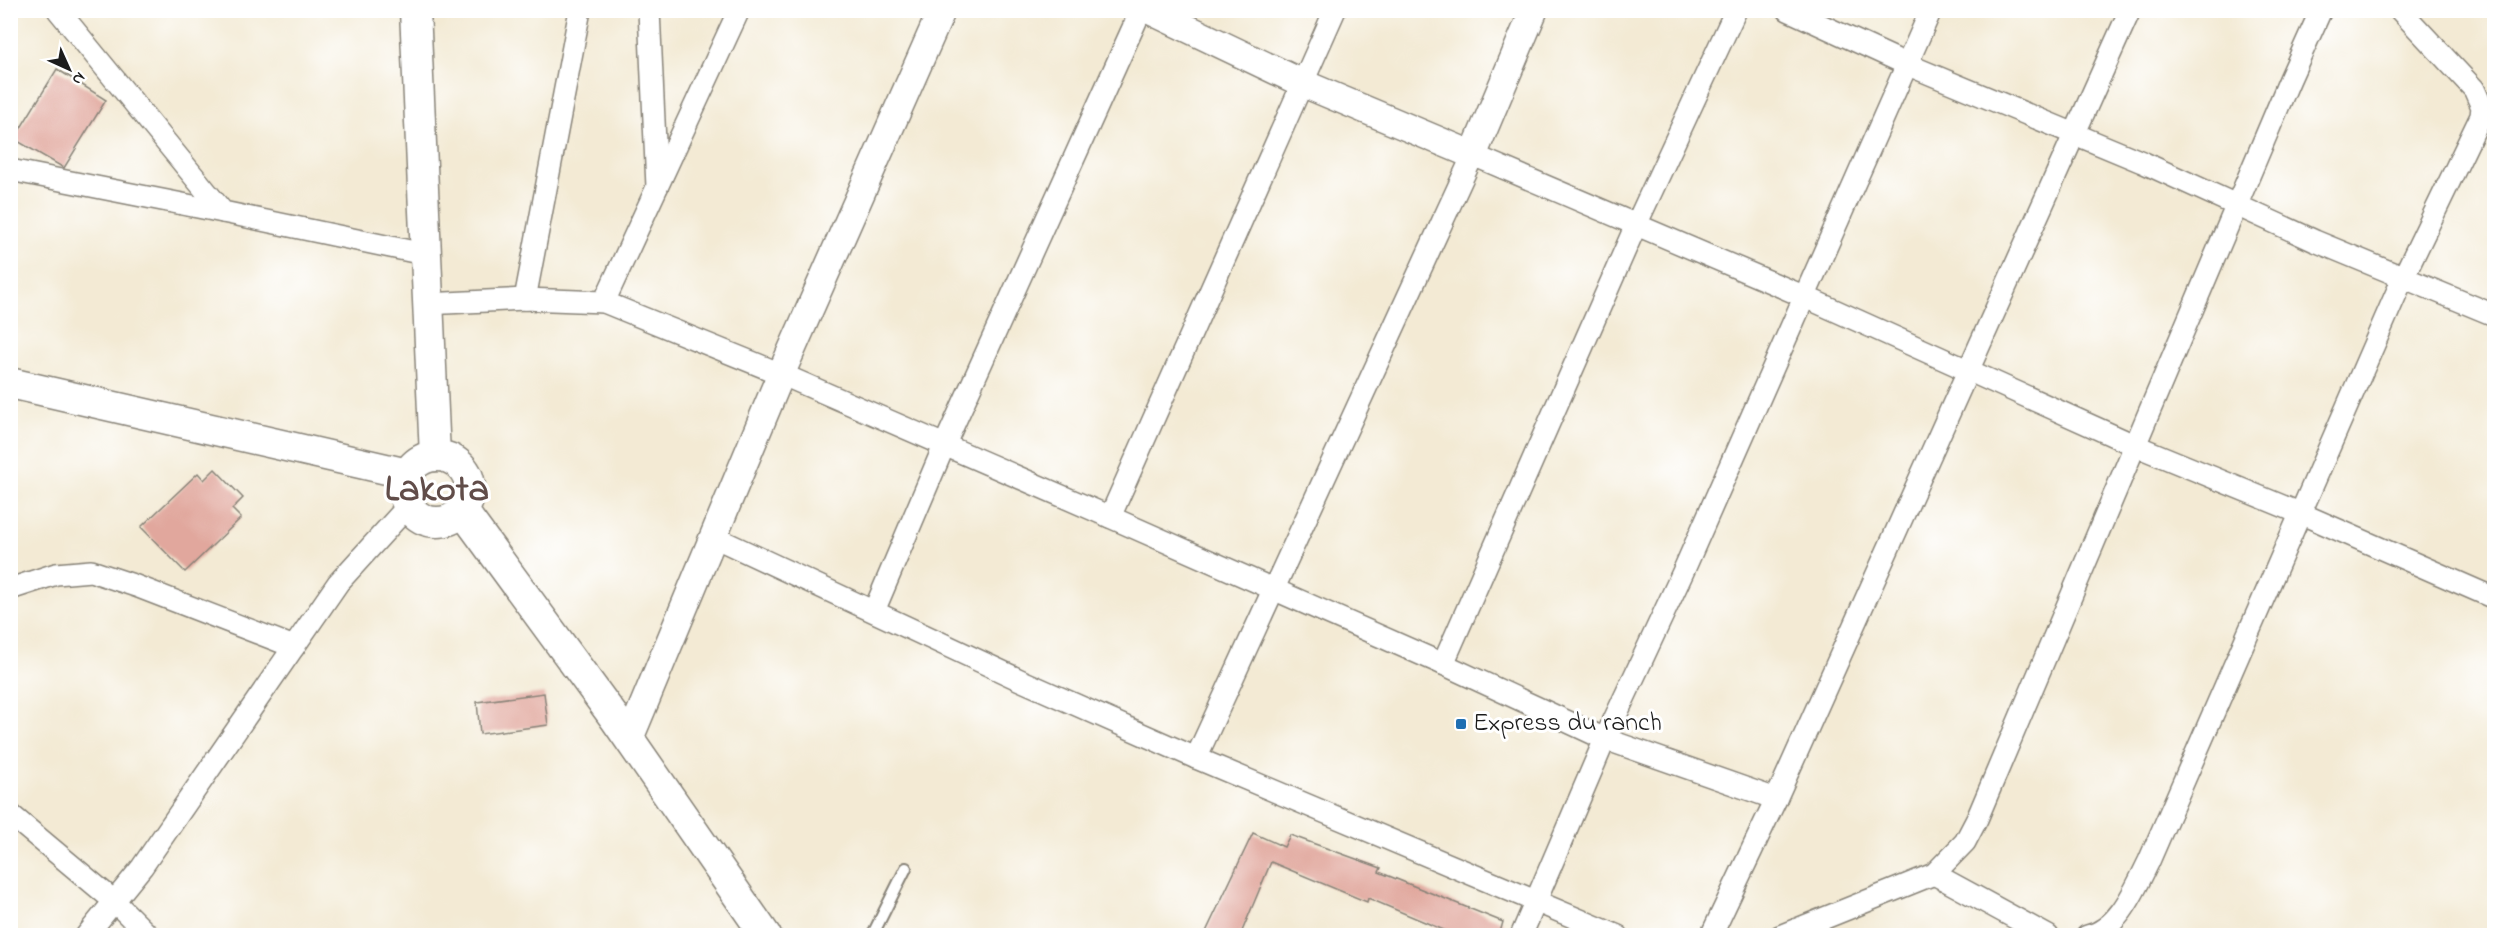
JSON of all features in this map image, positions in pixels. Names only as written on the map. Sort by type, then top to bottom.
[{"type":"main road","points":[[415,10],[426,304],[435,456]]},
{"type":"main road","points":[[10,383],[408,474]]},
{"type":"main road","points":[[435,456],[453,461],[466,474],[470,493],[462,510],[446,521],[437,522],[421,518],[408,506],[404,490],[408,474],[414,465],[435,456]]},
{"type":"main road","points":[[462,510],[629,740],[766,936]]},
{"type":"street","points":[[58,10],[223,213]]},
{"type":"street","points":[[525,299],[580,10]]},
{"type":"street","points":[[649,10],[657,190]]},
{"type":"street","points":[[604,302],[740,10]]},
{"type":"street","points":[[629,740],[781,374],[942,10]]},
{"type":"street","points":[[874,610],[944,446],[1141,10]]},
{"type":"street","points":[[1149,10],[1302,83],[1803,296],[2134,445],[2302,514],[2494,598]]},
{"type":"street","points":[[1110,517],[1335,10]]},
{"type":"street","points":[[1196,758],[1473,155],[1534,10]]},
{"type":"street","points":[[1443,664],[1636,225],[1736,10]]},
{"type":"street","points":[[1788,10],[1906,64],[2237,204],[2315,241],[2494,315]]},
{"type":"street","points":[[1521,936],[1605,739],[1683,572],[1931,10]]},
{"type":"street","points":[[1711,936],[1776,799],[2130,10]]},
{"type":"street","points":[[1780,936],[1934,874],[1965,842],[1977,819],[2134,445],[2321,10]]},
{"type":"street","points":[[2087,936],[2103,930],[2115,919],[2138,884],[2302,514],[2403,278],[2481,116],[2482,107],[2474,89],[2400,10]]},
{"type":"street","points":[[10,170],[424,254]]},
{"type":"street","points":[[426,304],[525,299],[604,302],[781,374],[1110,517],[1443,664],[1605,739],[1776,799]]},
{"type":"street","points":[[86,936],[142,867],[338,583],[408,506]]},
{"type":"street","points":[[714,537],[1020,680],[1196,758],[1618,936]]},
{"type":"street","points":[[10,589],[56,574],[91,571],[294,647]]},
{"type":"street","points":[[10,813],[114,901],[149,936]]},
{"type":"street","points":[[1934,874],[2048,936]]},
{"type":"lane","points":[[872,936],[906,868]]},
{"type":"building","points":[[57,69],[106,100],[64,168],[14,139]]},
{"type":"building","points":[[215,469],[243,498],[232,509],[241,518],[185,572],[141,527],[198,473],[204,480]]},
{"type":"building","points":[[544,693],[548,725],[480,734],[477,702]]},
{"type":"building","points":[[1253,833],[1284,847],[1290,835],[1381,868],[1379,872],[1503,922],[1499,936],[1444,936],[1446,931],[1368,898],[1367,902],[1271,862],[1240,936],[1204,936]]},
{"type":"place","name":"Express du ranch","points":[[1461,724]]},
{"type":"district","name":"Lakota","points":[[437,491]]}]
